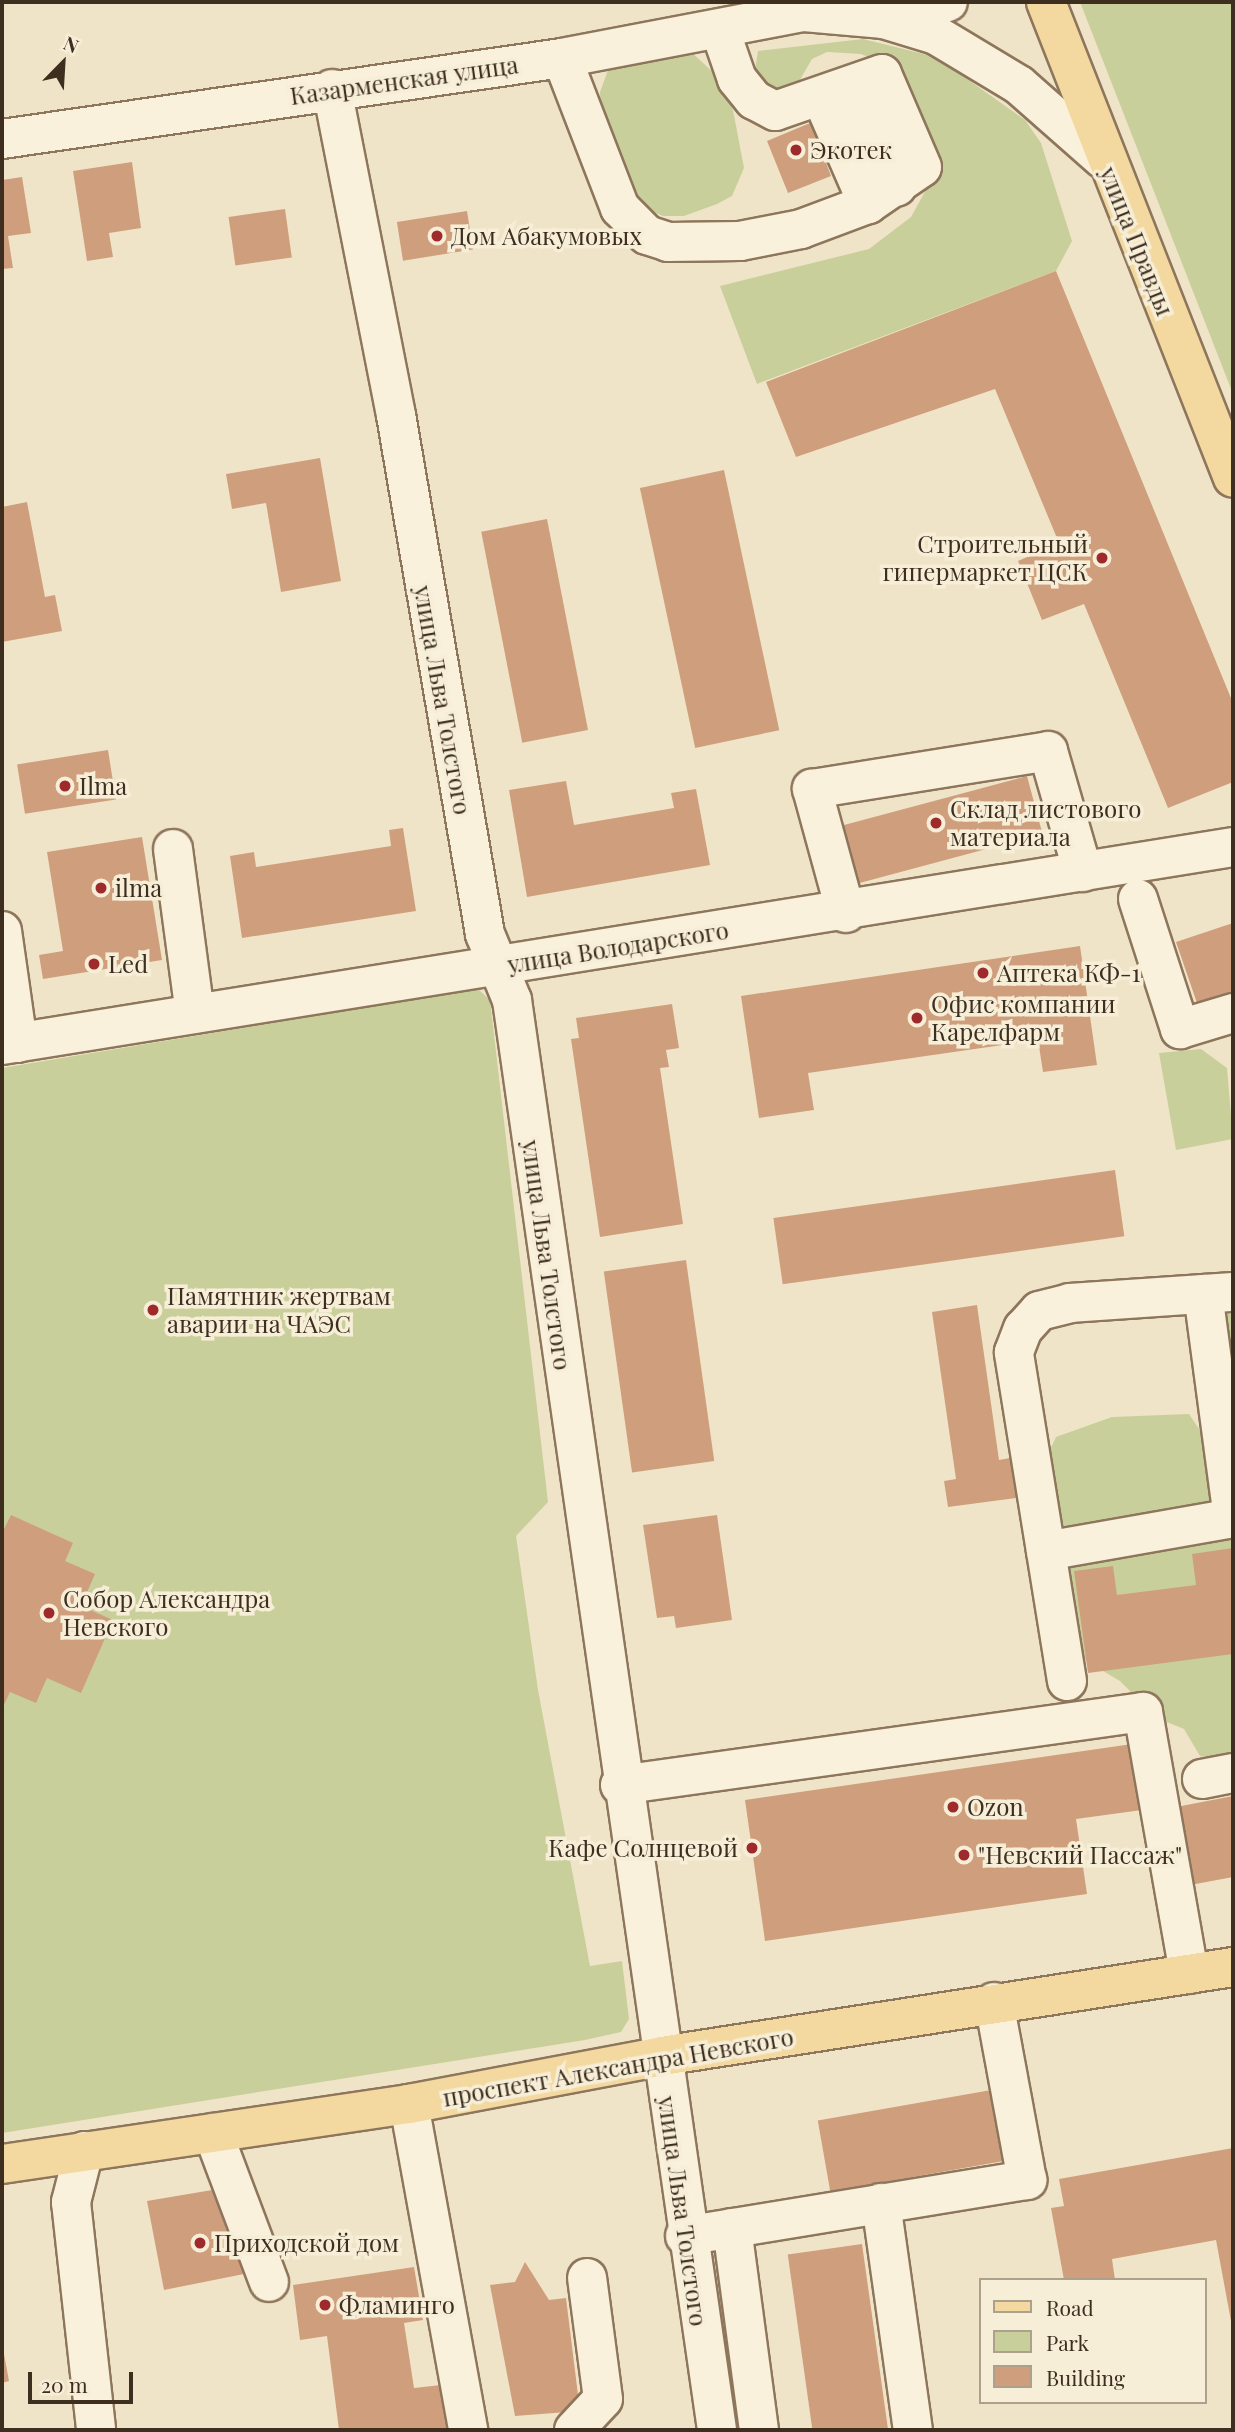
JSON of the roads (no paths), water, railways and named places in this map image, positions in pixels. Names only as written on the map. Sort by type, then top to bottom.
[{"type":"main road","name":"улица Правды","points":[[1046,2],[1103,159],[1233,478]]},
{"type":"main road","name":"проспект Александра Невского","points":[[2,2164],[409,2104],[662,2056],[994,2002],[1233,1967]]},
{"type":"street","points":[[884,19],[948,2]]},
{"type":"street","name":"Казарменская улица","points":[[2,139],[332,89],[562,58],[720,30],[813,7],[884,19]]},
{"type":"street","points":[[884,19],[936,35],[1019,85],[1103,159]]},
{"type":"street","points":[[562,58],[620,208],[647,235],[701,244],[740,241],[801,229],[883,196],[922,167],[882,74],[775,111],[754,100],[737,79],[720,30]]},
{"type":"street","name":"улица Льва Толстого","points":[[332,89],[396,415],[485,934],[502,965],[512,1000],[620,1786],[662,2056],[685,2236],[717,2430]]},
{"type":"street","points":[[837,91],[883,196]]},
{"type":"street","points":[[846,914],[812,789],[1048,751],[1083,872]]},
{"type":"street","name":"улица Володарского","points":[[10,1044],[502,965],[846,914],[1233,847]]},
{"type":"street","points":[[173,849],[195,1014]]},
{"type":"street","points":[[1138,899],[1180,1029],[1233,1013]]},
{"type":"street","points":[[2,931],[10,1044]]},
{"type":"street","points":[[1046,1551],[1233,1518],[1218,1293],[1070,1303],[1039,1311],[1023,1329],[1014,1352],[1046,1551],[1067,1681]]},
{"type":"street","points":[[620,1786],[1143,1712],[1189,1974]]},
{"type":"street","points":[[685,2236],[1027,2180],[994,2002]]},
{"type":"street","points":[[409,2104],[468,2430]]},
{"type":"street","points":[[213,2133],[269,2282]]},
{"type":"street","points":[[84,2151],[71,2202],[96,2430]]},
{"type":"street","points":[[881,2203],[913,2430]]},
{"type":"street","points":[[732,2228],[759,2430]]},
{"type":"street","points":[[574,2430],[604,2399],[587,2278]]},
{"type":"place","name":"Экотек","points":[[796,150]]},
{"type":"place","name":"Дом Абакумовых","points":[[437,236]]},
{"type":"place","name":"Строительный гипермаркет ЦСК","points":[[1102,558]]},
{"type":"place","name":"Ilma","points":[[65,786]]},
{"type":"place","name":"Склад листового материала","points":[[936,823]]},
{"type":"place","name":"ilma","points":[[101,888]]},
{"type":"place","name":"Led","points":[[94,964]]},
{"type":"place","name":"Аптека КФ-1","points":[[983,973]]},
{"type":"place","name":"Офис компании Карелфарм","points":[[917,1018]]},
{"type":"place","name":"Памятник жертвам аварии на ЧАЭС","points":[[153,1310]]},
{"type":"place","name":"Собор Александра Невского","points":[[49,1613]]},
{"type":"place","name":"Ozon","points":[[953,1807]]},
{"type":"place","name":"Кафе Солнцевой","points":[[752,1848]]},
{"type":"place","name":"\"Невский Пассаж\"","points":[[964,1855]]},
{"type":"place","name":"Приходской дом","points":[[200,2243]]},
{"type":"place","name":"Фламинго","points":[[325,2305]]}]
